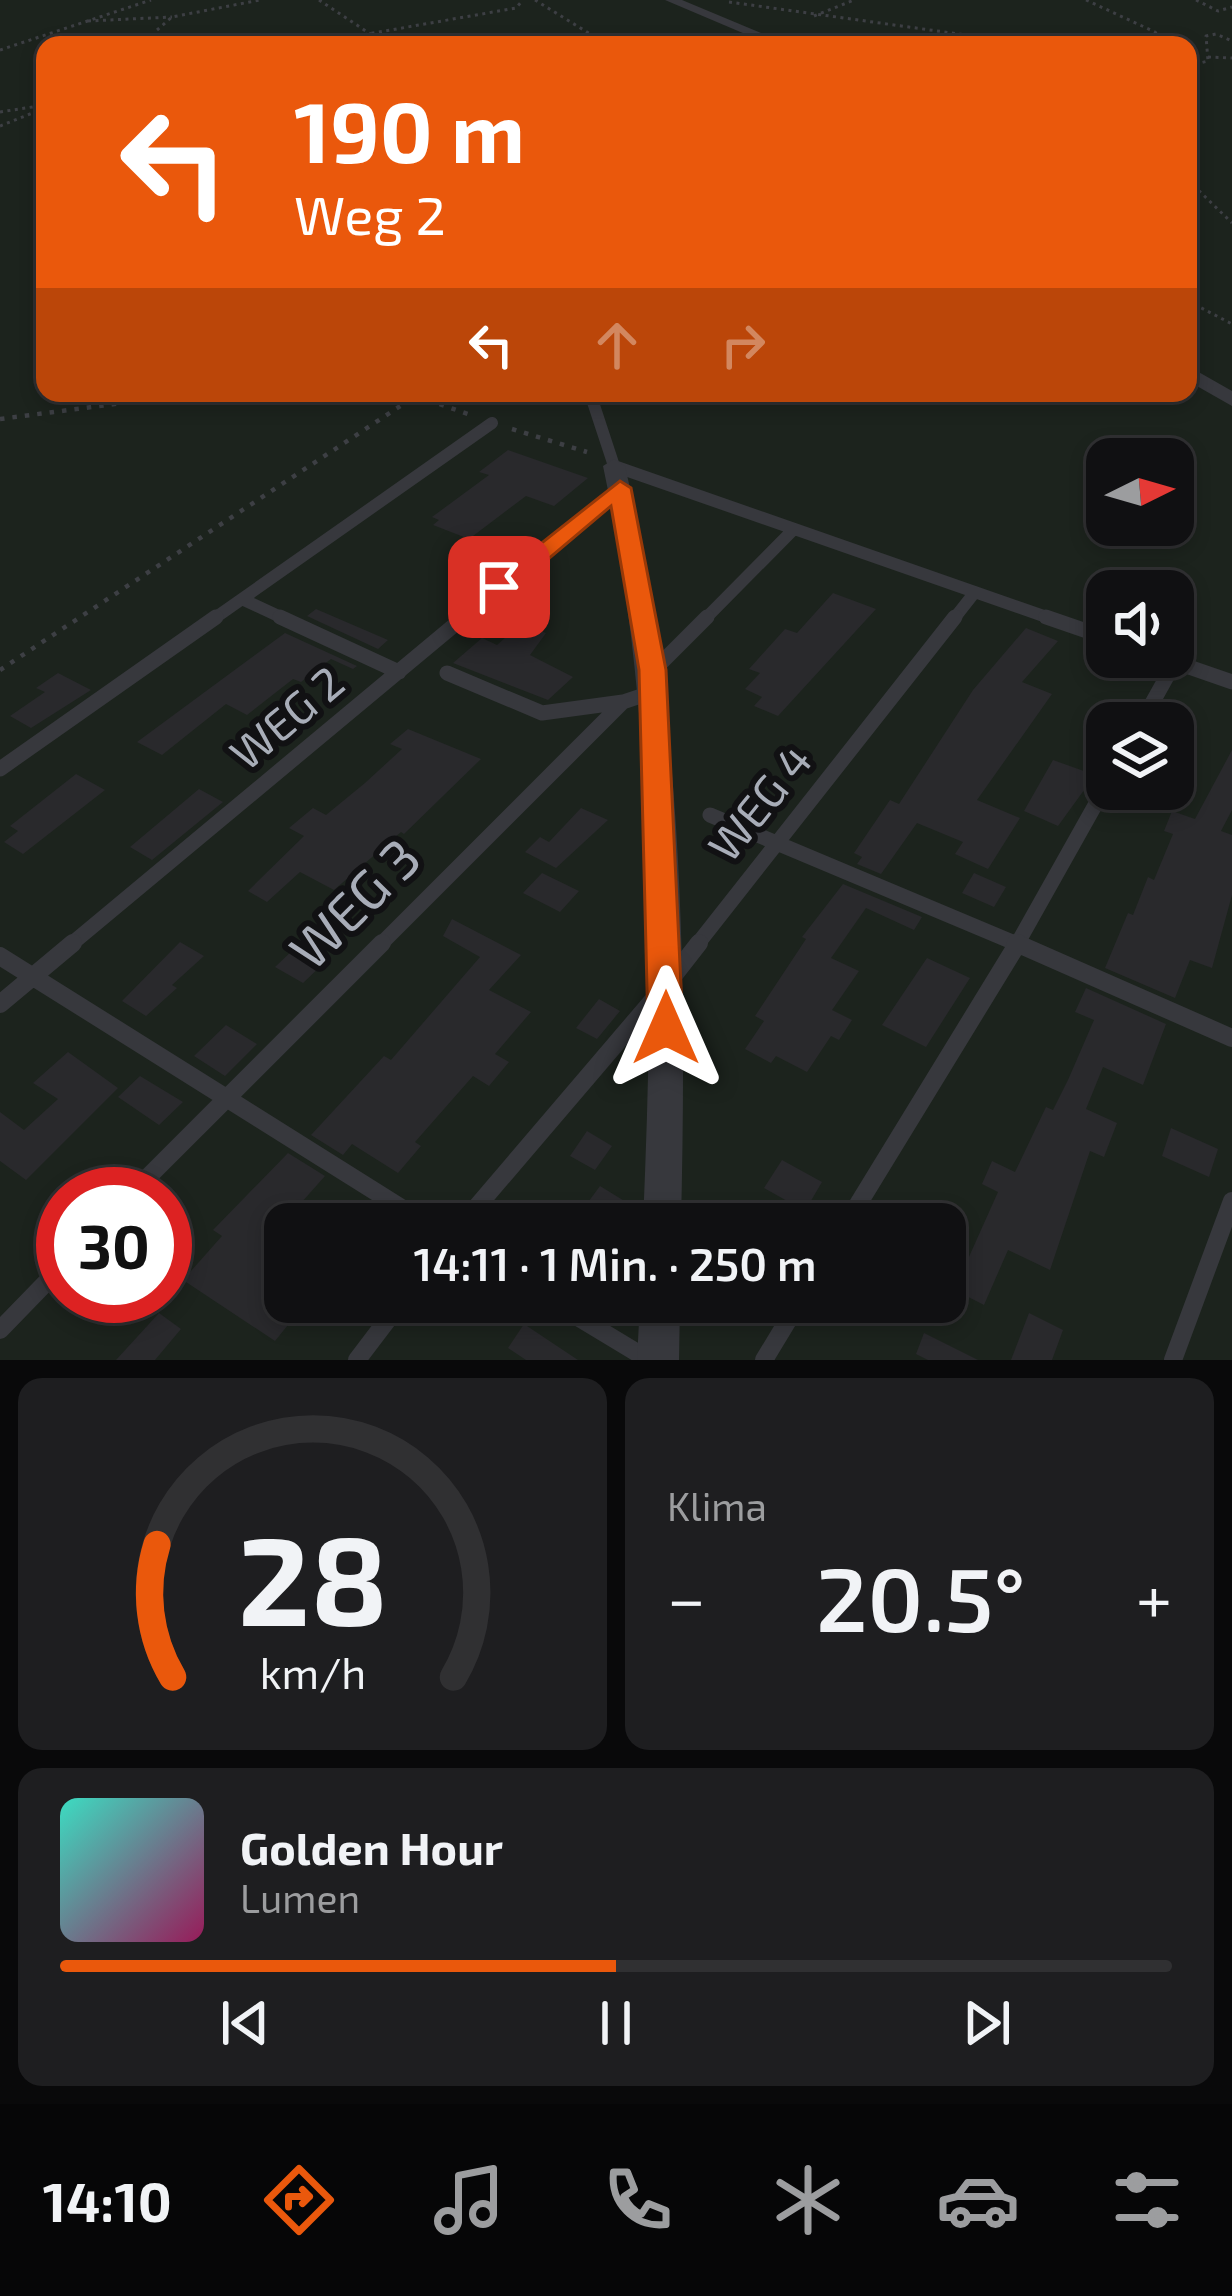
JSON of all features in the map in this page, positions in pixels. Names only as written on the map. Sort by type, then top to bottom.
[{"type":"street","points":[[671,0],[761,36]]},
{"type":"street","points":[[1197,378],[1232,400]]},
{"type":"street","points":[[617,477],[643,688],[666,985],[662,1203]]},
{"type":"street","points":[[653,1360],[657,1323]]},
{"type":"lane","points":[[593,402],[617,477],[794,529],[1086,631]]},
{"type":"lane","points":[[0,769],[492,423]]},
{"type":"lane","name":"WEG 2","points":[[0,1004],[399,672],[617,477]]},
{"type":"lane","name":"WEG 3","points":[[157,1167],[643,688],[794,529]]},
{"type":"lane","name":"WEG 4","points":[[480,1203],[666,985],[975,592]]},
{"type":"lane","points":[[244,600],[399,672]]},
{"type":"lane","points":[[1194,669],[1232,682]]},
{"type":"lane","points":[[447,673],[542,713],[643,688]]},
{"type":"lane","points":[[860,1203],[1018,943],[1092,810]]},
{"type":"lane","points":[[710,815],[781,841],[1232,1038]]},
{"type":"lane","points":[[0,956],[394,1203]]},
{"type":"lane","points":[[1173,1360],[1232,1201]]},
{"type":"lane","points":[[0,1330],[36,1293]]},
{"type":"lane","points":[[357,1360],[385,1323]]},
{"type":"lane","points":[[589,1323],[653,1360]]},
{"type":"lane","points":[[764,1360],[786,1323]]},
{"type":"path","points":[[41,36],[152,0]]},
{"type":"path","points":[[82,22],[172,17],[260,0]]},
{"type":"path","points":[[319,0],[376,36]]},
{"type":"path","points":[[355,36],[446,24],[516,8],[523,0]]},
{"type":"path","points":[[535,0],[593,36]]},
{"type":"path","points":[[722,0],[812,17],[990,36]]},
{"type":"path","points":[[812,17],[854,0]]},
{"type":"path","points":[[1086,0],[1159,36]]},
{"type":"path","points":[[1196,0],[1218,11],[1232,7]]},
{"type":"path","points":[[780,16],[790,14]]},
{"type":"path","points":[[158,36],[172,17]]},
{"type":"path","points":[[1197,65],[1208,57],[1206,36],[1216,34],[1232,41]]},
{"type":"path","points":[[0,50],[36,38]]},
{"type":"path","points":[[1208,57],[1232,58]]},
{"type":"path","points":[[0,112],[36,107]]},
{"type":"path","points":[[0,126],[36,110]]},
{"type":"path","points":[[1197,189],[1232,223]]},
{"type":"path","points":[[1197,306],[1232,324]]},
{"type":"path","points":[[0,419],[130,402]]},
{"type":"path","points":[[0,670],[406,402]]},
{"type":"path","points":[[438,402],[602,456],[617,477]]},
{"type":"shaded area","points":[[0,0],[1232,0],[1232,1360],[0,1360]]},
{"type":"building","points":[[508,450],[588,478],[554,506],[526,496],[469,539],[433,525],[439,520],[432,517],[489,475],[479,472]]},
{"type":"building","points":[[833,593],[876,609],[778,716],[754,706],[762,697],[745,689],[760,673],[749,669],[785,629],[797,633]]},
{"type":"building","points":[[316,609],[388,640],[378,649],[307,616]]},
{"type":"building","points":[[522,623],[546,633],[530,655],[573,677],[548,700],[453,663],[482,638],[497,645]]},
{"type":"building","points":[[1026,628],[1058,641],[1022,682],[1052,694],[977,800],[1020,818],[988,869],[955,854],[963,842],[917,823],[881,874],[857,864],[862,857],[854,853],[890,800],[899,804],[973,690]]},
{"type":"building","points":[[285,633],[357,666],[353,669],[331,659],[301,682],[293,679],[247,715],[226,704],[162,755],[137,742]]},
{"type":"building","points":[[58,673],[91,690],[31,728],[10,716],[45,692],[36,688]]},
{"type":"building","points":[[408,729],[481,759],[404,834],[334,890],[300,872],[267,902],[248,891],[304,836],[289,828],[313,808],[326,815],[365,783],[402,749],[390,744]]},
{"type":"building","points":[[1232,750],[1232,810],[1221,831],[1232,835],[1232,895],[1212,968],[1190,960],[1175,998],[1105,968],[1148,877],[1154,880],[1173,834],[1164,831],[1172,811],[1195,819]]},
{"type":"building","points":[[1053,760],[1086,772],[1086,787],[1058,826],[1024,811]]},
{"type":"building","points":[[76,774],[105,790],[23,854],[4,842],[18,831],[10,826]]},
{"type":"building","points":[[199,789],[223,802],[152,860],[130,847]]},
{"type":"building","points":[[581,808],[608,820],[556,868],[525,852],[540,837],[549,842]]},
{"type":"building","points":[[542,873],[579,891],[560,912],[523,893]]},
{"type":"building","points":[[974,873],[1006,887],[994,907],[962,893]]},
{"type":"building","points":[[843,884],[922,917],[914,930],[866,908],[831,958],[859,971],[832,1010],[852,1020],[839,1040],[831,1036],[807,1072],[776,1056],[771,1063],[745,1049],[764,1021],[755,1016],[806,939],[802,937]]},
{"type":"building","points":[[452,919],[521,955],[489,990],[531,1012],[495,1054],[509,1062],[489,1086],[473,1076],[415,1142],[421,1146],[398,1173],[352,1144],[343,1155],[311,1135],[384,1056],[391,1060],[480,957],[443,936]]},
{"type":"building","points":[[180,942],[204,956],[172,985],[177,988],[146,1016],[122,1001]]},
{"type":"building","points":[[296,947],[324,963],[303,983],[275,967]]},
{"type":"building","points":[[927,958],[970,978],[926,1047],[882,1025]]},
{"type":"building","points":[[1086,988],[1166,1024],[1143,1085],[1103,1067],[1086,1109],[1117,1123],[1104,1157],[1090,1151],[1050,1270],[1008,1250],[984,1305],[966,1296],[966,1258],[998,1192],[982,1184],[992,1161],[1015,1172],[1046,1107],[1053,1110],[1094,1020],[1075,1012]]},
{"type":"building","points":[[599,999],[620,1011],[597,1039],[576,1028]]},
{"type":"building","points":[[226,1025],[257,1044],[225,1076],[194,1056]]},
{"type":"building","points":[[68,1052],[118,1088],[26,1180],[0,1161],[0,1112],[24,1130],[58,1099],[33,1083]]},
{"type":"building","points":[[140,1076],[183,1102],[159,1125],[118,1097]]},
{"type":"building","points":[[1171,1128],[1218,1149],[1209,1177],[1162,1156]]},
{"type":"building","points":[[587,1131],[612,1146],[595,1170],[570,1156]]},
{"type":"building","points":[[288,1153],[325,1176],[301,1203],[264,1203],[264,1323],[290,1323],[275,1341],[192,1286],[192,1270],[222,1236],[213,1230]]},
{"type":"building","points":[[782,1160],[822,1182],[810,1203],[791,1203],[764,1188]]},
{"type":"building","points":[[600,1186],[626,1202],[625,1203],[587,1203]]},
{"type":"building","points":[[1029,1313],[1063,1330],[1052,1360],[1011,1360]]},
{"type":"building","points":[[150,1323],[173,1323],[181,1329],[155,1360],[116,1360]]},
{"type":"building","points":[[524,1324],[578,1360],[526,1360],[508,1348]]},
{"type":"building","points":[[924,1333],[978,1360],[928,1360],[916,1354]]},
{"type":"route","points":[[499,587],[620,488],[653,670],[666,1028]]}]
